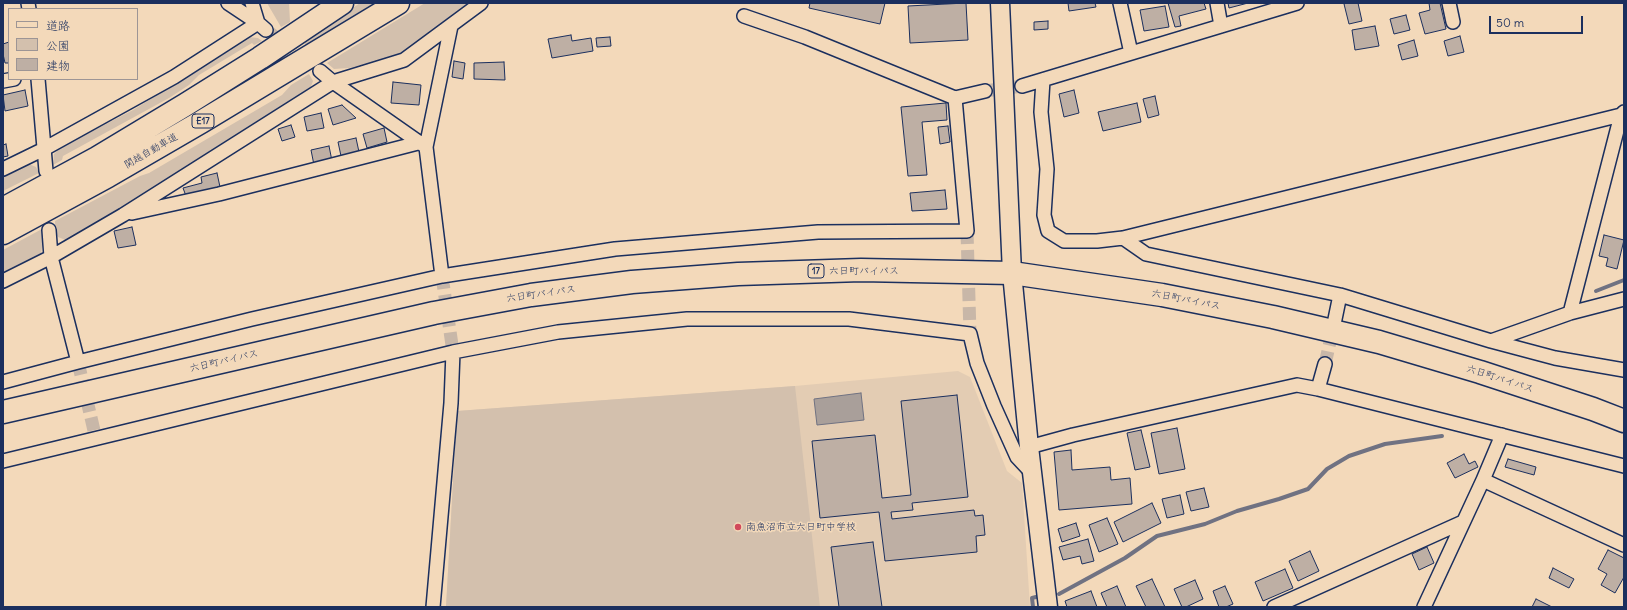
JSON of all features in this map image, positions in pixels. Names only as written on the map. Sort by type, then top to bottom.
[{"type":"highway","name":"E17","points":[[3,209],[97,158],[266,53],[342,3]]},
{"type":"highway","name":"関越自動車道","points":[[3,233],[101,180],[194,126],[398,3]]},
{"type":"highway","name":"六日町バイパス","points":[[3,412],[434,313],[531,295],[632,282],[738,274],[860,270],[1012,273],[1162,295],[1273,317],[1372,341],[1480,372],[1593,409],[1624,421]]},
{"type":"street","points":[[228,3],[262,26]]},
{"type":"street","points":[[252,3],[262,26]]},
{"type":"street","points":[[3,281],[51,257],[122,215],[333,82],[404,60],[481,3]]},
{"type":"street","points":[[1000,3],[1012,273],[1029,446],[1048,607]]},
{"type":"street","points":[[1120,3],[1131,53]]},
{"type":"street","points":[[1217,3],[1221,26]]},
{"type":"street","points":[[1022,86],[1297,3]]},
{"type":"street","points":[[1449,3],[1453,22]]},
{"type":"street","points":[[744,16],[805,37],[956,98],[985,91]]},
{"type":"street","points":[[3,170],[174,77],[262,26]]},
{"type":"street","points":[[442,276],[422,145],[451,26]]},
{"type":"street","points":[[320,71],[333,82],[422,145]]},
{"type":"street","points":[[38,80],[46,171]]},
{"type":"street","points":[[1043,80],[1041,112],[1047,169],[1044,215],[1048,231],[1064,240],[1097,241],[1123,238],[1623,114],[1570,313]]},
{"type":"street","points":[[3,382],[260,317],[442,276],[623,248],[818,232],[967,230],[956,98]]},
{"type":"street","points":[[122,215],[219,194],[422,145]]},
{"type":"street","points":[[49,230],[51,257],[78,362]]},
{"type":"street","points":[[1123,238],[1146,254],[1340,295],[1491,341],[1555,358],[1624,370]]},
{"type":"street","points":[[1334,324],[1340,295]]},
{"type":"street","points":[[1491,341],[1570,313],[1624,299]]},
{"type":"street","points":[[3,461],[453,352],[558,332],[687,319],[849,319],[970,334],[977,363],[994,406],[1017,457],[1032,473]]},
{"type":"street","points":[[433,607],[450,411],[453,352]]},
{"type":"street","points":[[1318,389],[1325,364]]},
{"type":"street","points":[[1029,446],[1298,385],[1624,466]]},
{"type":"street","points":[[1424,607],[1483,480],[1502,435]]},
{"type":"street","points":[[1483,480],[1624,545]]},
{"type":"street","points":[[1274,607],[1463,522]]},
{"type":"shaded area","name":"南魚沼市立六日町中学校","points":[[958,371],[970,377],[1007,471],[1022,483],[1030,607],[446,607],[457,411],[795,386]]},
{"type":"shaded area","points":[[861,393],[864,420],[817,425],[814,399]]},
{"type":"green space","points":[[267,3],[289,3],[290,22],[281,27]]},
{"type":"green space","points":[[360,3],[376,3],[308,46],[303,42]]},
{"type":"green space","points":[[425,3],[470,3],[403,55],[349,68],[334,69],[327,63]]},
{"type":"green space","points":[[248,37],[258,38],[262,41],[254,45],[252,43],[199,75],[189,85],[169,98],[63,156],[62,160],[53,165],[54,154],[60,148],[133,110]]},
{"type":"green space","points":[[309,74],[313,81],[309,92],[282,106],[136,200],[68,241],[58,237],[55,232],[55,221],[140,176],[149,173],[282,95],[291,85]]},
{"type":"green space","points":[[29,164],[36,167],[39,173],[3,191],[3,177]]},
{"type":"green space","points":[[42,229],[43,242],[41,254],[37,259],[3,278],[3,250]]},
{"type":"green space","name":"南魚沼市立六日町中学校","points":[[795,386],[820,607],[446,607],[457,411]]},
{"type":"building","points":[[810,3],[885,3],[880,24],[809,8]]},
{"type":"building","points":[[966,3],[968,40],[910,43],[908,6]]},
{"type":"building","points":[[1068,3],[1095,3],[1096,7],[1069,11]]},
{"type":"building","points":[[1168,3],[1204,3],[1206,9],[1179,16],[1181,26],[1175,27]]},
{"type":"building","points":[[1228,3],[1248,3],[1229,8]]},
{"type":"building","points":[[1358,3],[1362,21],[1349,24],[1344,4]]},
{"type":"building","points":[[1429,3],[1440,3],[1446,29],[1425,34],[1419,13],[1430,10]]},
{"type":"building","points":[[1165,6],[1169,27],[1144,31],[1140,10]]},
{"type":"building","points":[[1406,15],[1410,30],[1394,34],[1390,19]]},
{"type":"building","points":[[1048,21],[1048,29],[1034,30],[1034,22]]},
{"type":"building","points":[[1375,26],[1379,46],[1355,50],[1352,30]]},
{"type":"building","points":[[571,35],[572,41],[591,38],[593,51],[552,58],[548,39]]},
{"type":"building","points":[[1460,36],[1464,52],[1448,56],[1444,41]]},
{"type":"building","points":[[610,37],[611,46],[597,47],[596,38]]},
{"type":"building","points":[[1414,40],[1418,56],[1402,60],[1398,45]]},
{"type":"building","points":[[8,42],[8,63],[5,63],[3,44]]},
{"type":"building","points":[[454,61],[465,63],[463,79],[452,77]]},
{"type":"building","points":[[504,62],[505,80],[474,79],[474,63]]},
{"type":"building","points":[[393,82],[421,85],[419,105],[391,103]]},
{"type":"building","points":[[25,90],[28,106],[5,111],[3,95]]},
{"type":"building","points":[[1074,90],[1079,113],[1064,117],[1059,94]]},
{"type":"building","points":[[1155,96],[1159,115],[1148,118],[1143,99]]},
{"type":"building","points":[[946,103],[947,120],[922,122],[927,175],[908,176],[901,107]]},
{"type":"building","points":[[1137,103],[1141,122],[1103,131],[1098,112]]},
{"type":"building","points":[[342,105],[356,118],[333,125],[328,109]]},
{"type":"building","points":[[321,113],[324,128],[307,131],[304,117]]},
{"type":"building","points":[[291,125],[295,137],[282,141],[278,129]]},
{"type":"building","points":[[948,126],[950,142],[940,144],[938,127]]},
{"type":"building","points":[[384,128],[387,142],[367,148],[363,134]]},
{"type":"building","points":[[356,138],[359,152],[341,156],[338,142]]},
{"type":"building","points":[[6,144],[8,156],[3,157],[3,145]]},
{"type":"building","points":[[329,146],[332,161],[314,165],[311,150]]},
{"type":"building","points":[[217,173],[220,187],[186,196],[183,188],[202,183],[201,177]]},
{"type":"building","points":[[945,190],[947,209],[912,211],[910,193]]},
{"type":"building","points":[[132,227],[136,245],[118,248],[114,231]]},
{"type":"building","points":[[1604,235],[1624,240],[1617,269],[1606,266],[1608,258],[1599,256]]},
{"type":"building","points":[[957,395],[968,497],[912,503],[913,510],[891,512],[892,519],[974,510],[975,516],[983,515],[985,535],[976,536],[977,552],[885,561],[879,512],[820,518],[812,441],[875,435],[882,498],[911,495],[901,401]]},
{"type":"building","points":[[1177,428],[1185,469],[1159,474],[1151,433]]},
{"type":"building","points":[[1141,430],[1150,467],[1135,470],[1127,433]]},
{"type":"building","points":[[1071,450],[1072,470],[1110,467],[1111,480],[1130,478],[1132,504],[1059,510],[1054,452]]},
{"type":"building","points":[[1464,454],[1469,464],[1475,461],[1478,467],[1455,478],[1447,463]]},
{"type":"building","points":[[1508,459],[1536,467],[1534,475],[1505,467]]},
{"type":"building","points":[[1204,488],[1209,507],[1191,511],[1186,492]]},
{"type":"building","points":[[1180,495],[1184,514],[1167,518],[1162,499]]},
{"type":"building","points":[[1152,503],[1161,523],[1123,542],[1114,522]]},
{"type":"building","points":[[1107,518],[1118,544],[1099,552],[1089,525]]},
{"type":"building","points":[[1076,523],[1080,536],[1062,542],[1058,529]]},
{"type":"building","points":[[1088,539],[1094,561],[1082,564],[1080,556],[1063,560],[1059,547]]},
{"type":"building","points":[[873,542],[882,607],[839,607],[831,547]]},
{"type":"building","points":[[1427,547],[1434,563],[1419,570],[1412,554]]},
{"type":"building","points":[[1608,550],[1624,558],[1624,577],[1615,593],[1601,585],[1607,574],[1598,569]]},
{"type":"building","points":[[1310,551],[1319,571],[1298,581],[1289,561]]},
{"type":"building","points":[[1553,568],[1574,579],[1569,588],[1549,578]]},
{"type":"building","points":[[1285,569],[1293,588],[1263,601],[1255,582]]},
{"type":"building","points":[[1152,579],[1165,607],[1146,607],[1136,586]]},
{"type":"building","points":[[1195,580],[1203,599],[1186,607],[1182,607],[1174,589]]},
{"type":"building","points":[[1117,586],[1126,607],[1107,607],[1101,593]]},
{"type":"building","points":[[1225,586],[1233,604],[1226,607],[1219,607],[1213,591]]},
{"type":"building","points":[[1091,591],[1097,607],[1067,607],[1065,601]]},
{"type":"building","points":[[1536,599],[1552,607],[1532,607]]},
{"type":"waterway","points":[[1596,291],[1624,280]]},
{"type":"waterway","points":[[1059,594],[1125,558],[1157,536],[1205,524],[1237,511],[1308,489],[1327,469],[1349,456],[1385,444],[1442,436]]},
{"type":"waterway","points":[[1033,607],[1032,598],[1036,597]]},
{"type":"tunnel","points":[[266,30],[309,63]]},
{"type":"tunnel","points":[[985,91],[1022,86]]},
{"type":"tunnel","points":[[967,231],[970,334]]},
{"type":"tunnel","points":[[442,276],[453,352]]},
{"type":"tunnel","points":[[1325,364],[1334,324]]},
{"type":"tunnel","points":[[78,362],[96,439]]},
{"type":"place","name":"南魚沼市立六日町中学校","points":[[738,527]]}]
